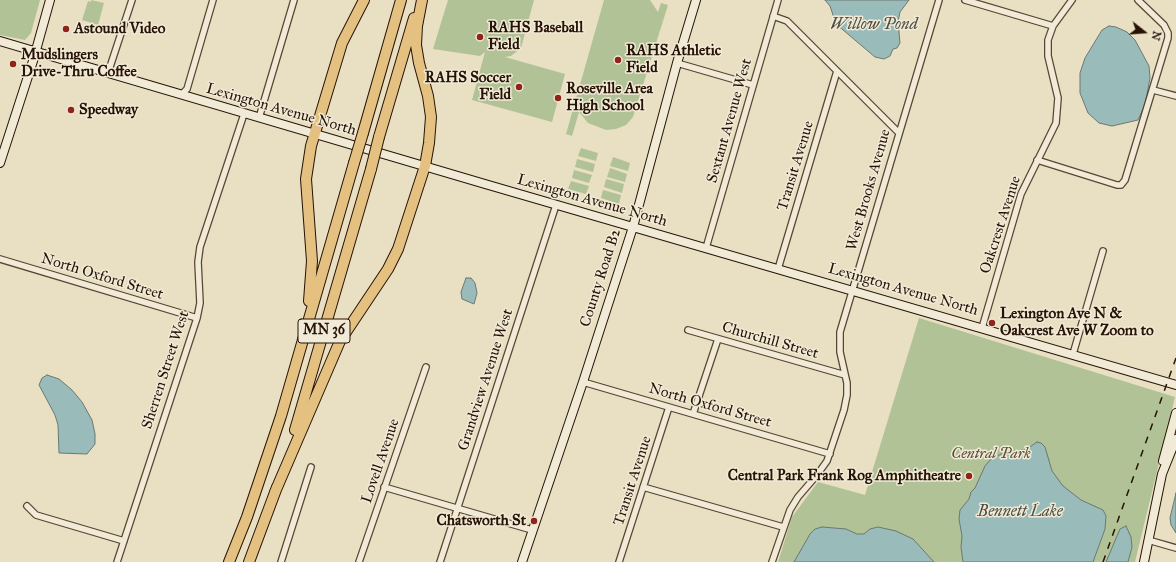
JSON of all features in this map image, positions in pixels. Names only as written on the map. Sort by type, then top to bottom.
[{"type":"highway","points":[[296,365],[311,289],[312,253],[306,179],[314,134],[342,43],[364,0]]},
{"type":"highway","name":"MN 36","points":[[229,562],[262,472],[296,365],[401,0]]},
{"type":"highway","points":[[275,492],[340,341],[396,254],[425,166],[430,136],[431,117],[428,96],[420,70],[416,45],[421,0]]},
{"type":"highway","name":"MN 36","points":[[249,562],[275,492],[297,424],[379,138],[421,0]]},
{"type":"main road","points":[[0,163],[36,51],[50,0]]},
{"type":"main road","name":"County Road B2","points":[[522,562],[583,382],[633,227],[677,63],[696,0]]},
{"type":"main road","name":"Lexington Avenue North","points":[[0,41],[244,114],[1176,385]]},
{"type":"main road","points":[[1144,562],[1162,474],[1163,459],[1176,413]]},
{"type":"main road","points":[[1162,474],[1176,439]]},
{"type":"street","points":[[108,73],[132,0]]},
{"type":"street","points":[[181,95],[187,89],[213,0]]},
{"type":"street","points":[[259,118],[294,0]]},
{"type":"street","name":"Sextant Avenue West","points":[[706,248],[778,0]]},
{"type":"street","name":"West Brooks Avenue","points":[[772,562],[783,527],[794,502],[817,475],[830,454],[846,402],[847,383],[840,352],[840,338],[898,132],[939,0]]},
{"type":"street","points":[[968,0],[1053,26]]},
{"type":"street","name":"Oakcrest Avenue","points":[[982,328],[1016,207],[1026,181],[1053,131],[1058,115],[1058,98],[1048,56],[1048,40],[1053,26],[1072,0]]},
{"type":"street","points":[[1037,160],[1121,185],[1125,180],[1153,90],[1168,33],[1164,25],[1138,0]]},
{"type":"street","points":[[773,16],[787,21],[898,132]]},
{"type":"street","points":[[677,63],[753,85]]},
{"type":"street","name":"Transit Avenue","points":[[778,269],[837,71]]},
{"type":"street","points":[[1153,90],[1176,96]]},
{"type":"street","name":"Sherren Street West","points":[[117,562],[197,318],[200,303],[198,262],[200,247],[244,114]]},
{"type":"street","name":"Grandview Avenue West","points":[[440,562],[556,205]]},
{"type":"street","points":[[1073,354],[1103,252]]},
{"type":"street","name":"North Oxford Street","points":[[0,259],[197,318]]},
{"type":"street","name":"Churchill Street","points":[[688,330],[845,375]]},
{"type":"street","points":[[693,414],[718,339]]},
{"type":"street","name":"Lovell Avenue","points":[[359,562],[426,367]]},
{"type":"street","name":"North Oxford Street","points":[[583,382],[830,454]]},
{"type":"street","name":"Transit Avenue","points":[[619,562],[669,407]]},
{"type":"street","points":[[281,562],[311,467]]},
{"type":"street","points":[[384,487],[532,530]]},
{"type":"street","points":[[643,487],[783,527]]},
{"type":"street","points":[[27,506],[36,515],[124,542]]},
{"type":"street","points":[[1148,540],[1176,548]]},
{"type":"green space","points":[[0,0],[40,0],[31,33],[25,40],[0,35]]},
{"type":"green space","points":[[91,0],[104,3],[98,25],[82,20],[88,1],[91,2]]},
{"type":"green space","points":[[448,0],[534,0],[521,48],[511,56],[505,57],[565,74],[552,122],[472,100],[485,52],[480,56],[433,49]]},
{"type":"green space","name":"RAHS Athletic Field","points":[[604,0],[650,0],[658,12],[661,3],[668,5],[633,117],[626,125],[616,129],[606,130],[588,123],[579,112],[572,136],[566,134]]},
{"type":"green space","points":[[581,148],[598,153],[596,161],[578,156]]},
{"type":"green space","points":[[613,157],[630,163],[628,171],[610,166]]},
{"type":"green space","points":[[577,159],[595,164],[593,172],[575,167]]},
{"type":"green space","points":[[610,168],[627,174],[625,182],[607,177]]},
{"type":"green space","points":[[574,170],[592,175],[589,183],[572,178]]},
{"type":"green space","points":[[606,179],[624,184],[622,193],[604,187]]},
{"type":"green space","points":[[571,181],[589,186],[586,194],[568,189]]},
{"type":"green space","points":[[603,190],[621,195],[619,204],[601,198]]},
{"type":"green space","name":"Central Park","points":[[919,318],[1175,397],[1135,562],[778,562],[792,517],[818,482],[865,495]]},
{"type":"water","name":"Willow Pond","points":[[825,0],[909,0],[900,12],[898,22],[900,43],[897,48],[893,49],[890,56],[884,59],[875,57],[836,24],[830,6]]},
{"type":"water","points":[[1109,26],[1116,27],[1127,32],[1135,40],[1149,66],[1150,78],[1145,105],[1138,120],[1112,126],[1099,123],[1088,113],[1080,93],[1080,73],[1085,58],[1102,30]]},
{"type":"water","points":[[466,278],[471,278],[475,283],[477,293],[474,304],[462,299],[461,292]]},
{"type":"water","points":[[47,375],[59,379],[72,390],[82,402],[92,420],[95,434],[95,444],[87,454],[59,453],[58,425],[55,415],[39,385],[42,378]]},
{"type":"water","name":"Bennett Lake","points":[[1037,442],[1041,443],[1045,447],[1052,471],[1063,486],[1081,500],[1103,510],[1106,516],[1105,529],[1093,562],[963,562],[961,547],[962,536],[959,519],[960,510],[969,499],[971,492],[975,488],[985,466],[991,459],[1003,453],[1027,449]]},
{"type":"water","points":[[1176,493],[1176,533],[1171,525],[1170,518]]},
{"type":"water","points":[[1126,526],[1131,537],[1132,547],[1128,562],[1106,562],[1120,529]]},
{"type":"water","points":[[822,527],[846,529],[857,534],[864,534],[870,529],[878,527],[896,531],[913,539],[934,562],[794,562],[810,534],[815,529]]},
{"type":"railway","points":[[1103,562],[1176,358]]},
{"type":"place","name":"Astound Video","points":[[66,29]]},
{"type":"place","name":"RAHS Baseball Field","points":[[480,37]]},
{"type":"place","name":"RAHS Athletic Field","points":[[618,60]]},
{"type":"place","name":"Mudslingers Drive-Thru Coffee","points":[[13,64]]},
{"type":"place","name":"RAHS Soccer Field","points":[[519,87]]},
{"type":"place","name":"Roseville Area High School","points":[[558,98]]},
{"type":"place","name":"Speedway","points":[[71,110]]},
{"type":"place","name":"Lexington Ave N & Oakcrest Ave W Zoom to","points":[[992,323]]},
{"type":"place","name":"Central Park Frank Rog Amphitheatre","points":[[969,476]]},
{"type":"place","name":"Chatsworth St","points":[[534,521]]}]
